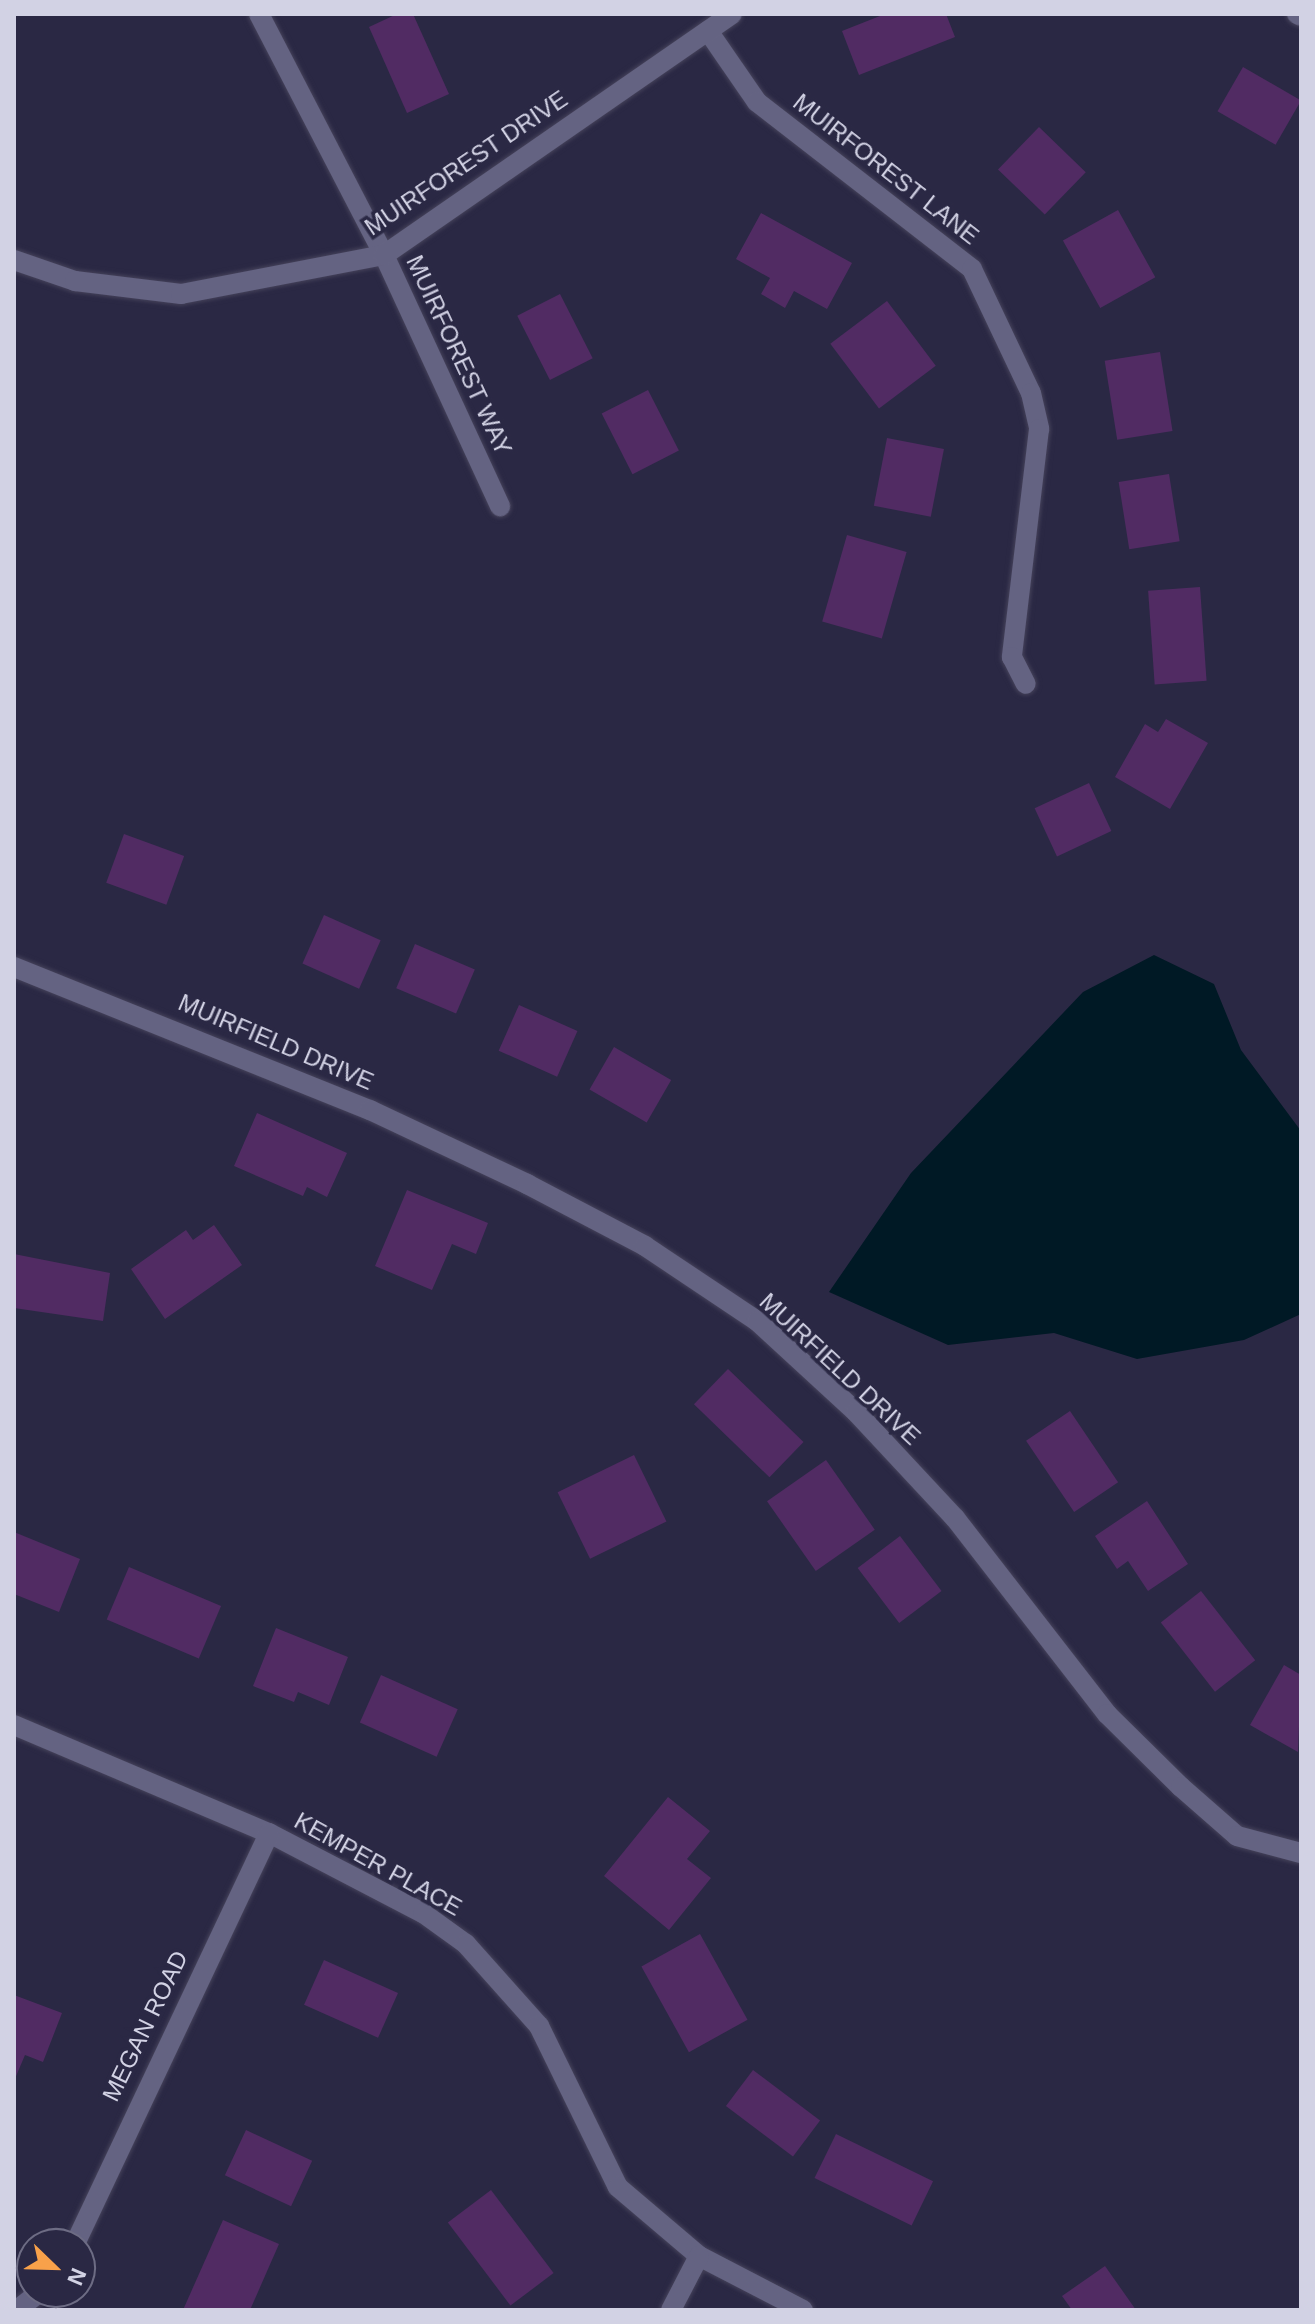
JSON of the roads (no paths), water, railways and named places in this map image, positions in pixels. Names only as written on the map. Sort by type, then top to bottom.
[{"type":"street","name":"MUIRFOREST WAY","points":[[259,14],[384,255],[500,506]]},
{"type":"street","name":"MUIRFOREST DRIVE","points":[[14,260],[75,281],[181,294],[384,255],[732,14]]},
{"type":"street","name":"MUIRFOREST LANE","points":[[708,31],[757,102],[972,269],[1031,393],[1039,429],[1012,657],[1026,684]]},
{"type":"street","name":"MUIRFIELD DRIVE","points":[[14,967],[370,1110],[527,1184],[645,1246],[757,1321],[945,1508],[1107,1714],[1181,1787],[1237,1836],[1301,1853]]},
{"type":"street","name":"KEMPER PLACE","points":[[14,1725],[269,1833],[423,1913],[466,1944],[539,2026],[618,2187],[699,2256],[803,2310]]},
{"type":"street","name":"MEGAN ROAD","points":[[83,2228],[269,1833]]},
{"type":"street","points":[[671,2310],[699,2256]]},
{"type":"water","points":[[1154,955],[1214,984],[1241,1050],[1301,1131],[1301,1314],[1244,1340],[1137,1359],[1054,1333],[948,1345],[829,1292],[911,1173],[1083,992]]}]
